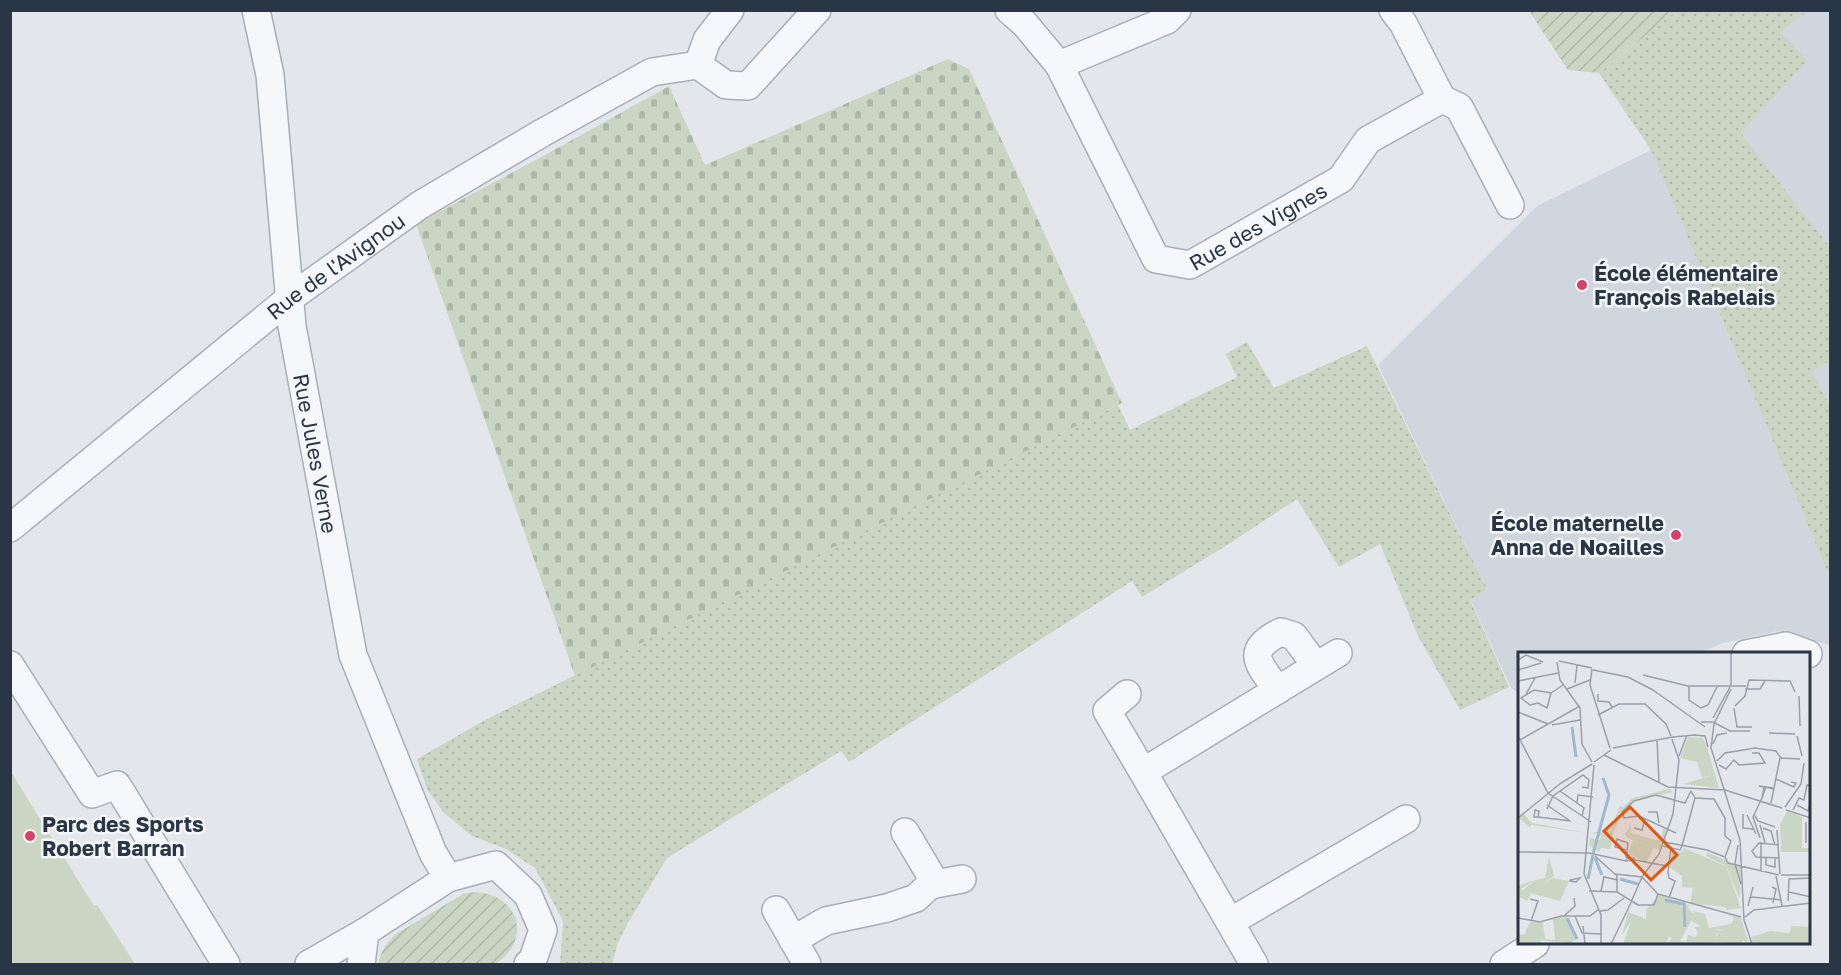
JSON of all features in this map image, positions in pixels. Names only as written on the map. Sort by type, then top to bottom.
[{"type":"street","name":"Rue Jules Verne","points":[[256,10],[270,75],[292,326],[353,655],[433,853],[448,878]]},
{"type":"street","points":[[730,10],[707,40],[698,65],[726,86],[748,86],[818,10]]},
{"type":"street","name":"Rue des Vignes","points":[[1010,10],[1025,24],[1059,65],[1156,259],[1190,265],[1341,179],[1368,140],[1442,99]]},
{"type":"street","points":[[1393,10],[1403,24],[1442,99],[1460,107],[1510,205]]},
{"type":"street","points":[[1059,65],[1172,15]]},
{"type":"street","name":"Rue de l'Avignou","points":[[10,528],[290,298],[420,205],[652,72],[698,65]]},
{"type":"street","points":[[1143,772],[1278,690],[1327,660],[1294,636],[1281,632],[1267,639],[1258,651],[1259,665],[1278,690]]},
{"type":"street","points":[[1756,652],[1786,646],[1803,652]]},
{"type":"street","points":[[1811,655],[1830,663]]},
{"type":"street","points":[[10,665],[92,794],[117,785],[226,964]]},
{"type":"street","points":[[1127,694],[1107,711],[1254,964]]},
{"type":"street","points":[[1230,922],[1406,819]]},
{"type":"street","points":[[905,832],[930,874],[930,885]]},
{"type":"street","points":[[309,964],[365,932],[448,878],[496,865],[528,895],[543,930],[532,962],[528,964]]},
{"type":"street","points":[[793,939],[826,921],[887,908],[916,898],[930,885],[962,879]]},
{"type":"street","points":[[776,910],[807,964]]},
{"type":"street","points":[[361,964],[365,932]]},
{"type":"street","points":[[1504,964],[1533,945]]},
{"type":"shaded area","points":[[1808,11],[1830,11],[1830,247],[1741,133],[1806,61],[1781,32]]},
{"type":"shaded area","points":[[1651,150],[1830,578],[1830,645],[1778,631],[1724,643],[1700,652],[1518,652],[1518,693],[1511,688],[1470,599],[1487,589],[1378,365],[1537,206]]},
{"type":"shaded area","points":[[1830,361],[1830,405],[1812,372]]},
{"type":"green space","points":[[1529,11],[1676,11],[1599,73],[1568,70]]},
{"type":"green space","points":[[1676,11],[1808,11],[1781,32],[1807,61],[1741,133],[1830,247],[1830,361],[1812,372],[1830,405],[1830,578],[1651,150],[1599,73]]},
{"type":"green space","points":[[948,59],[969,69],[1122,403],[575,676],[416,224],[669,86],[705,165]]},
{"type":"green space","points":[[1247,342],[1274,388],[1367,346],[1487,589],[1470,600],[1509,687],[1460,710],[1418,636],[1380,544],[1339,567],[1297,499],[1142,597],[1132,581],[849,762],[841,751],[667,858],[628,923],[617,945],[612,964],[560,964],[563,921],[535,868],[506,849],[472,836],[443,812],[427,789],[417,759],[485,720],[1118,405],[1130,430],[1237,377],[1226,354]]},
{"type":"green space","name":"Parc des Sports Robert Barran","points":[[11,772],[94,906],[97,905],[135,964],[11,964]]},
{"type":"green space","points":[[475,892],[490,895],[502,901],[511,909],[516,920],[517,931],[514,943],[507,954],[495,964],[378,964],[384,948],[396,934],[463,894]]},
{"type":"place","name":"École élémentaire François Rabelais","points":[[1582,285]]},
{"type":"place","name":"École maternelle Anna de Noailles","points":[[1676,535]]},
{"type":"place","name":"Parc des Sports Robert Barran","points":[[30,836]]}]
